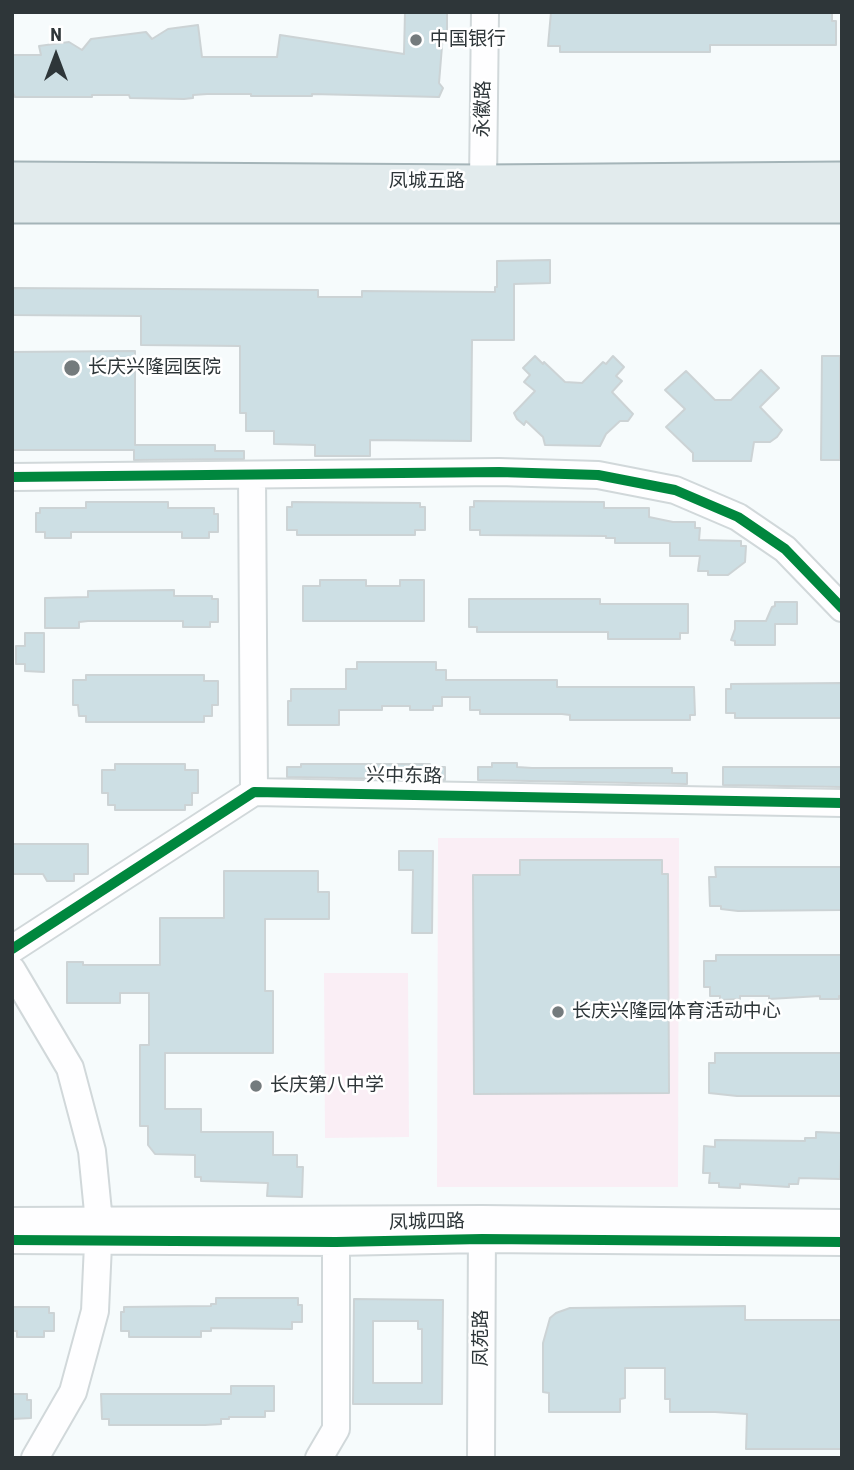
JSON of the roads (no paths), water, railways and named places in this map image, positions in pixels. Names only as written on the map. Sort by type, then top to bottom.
[{"type":"main road","name":"凤城五路","points":[[12,179],[842,206]]},
{"type":"main road","name":"凤城五路","points":[[12,206],[484,194],[842,179]]},
{"type":"street","name":"永徽路","points":[[484,194],[485,12]]},
{"type":"street","points":[[12,477],[499,472],[598,475],[675,490],[738,517],[785,549],[842,608]]},
{"type":"street","points":[[12,949],[254,792],[252,476]]},
{"type":"street","name":"兴中东路","points":[[254,792],[842,803]]},
{"type":"street","points":[[12,970],[70,1068],[92,1151],[99,1232],[94,1311],[73,1392],[35,1458]]},
{"type":"street","name":"凤城四路","points":[[12,1222],[99,1232],[336,1242],[482,1229],[842,1242]]},
{"type":"street","name":"凤城四路","points":[[12,1240],[99,1232],[842,1223]]},
{"type":"street","name":"凤苑路","points":[[481,1458],[482,1229]]},
{"type":"street","points":[[319,1458],[336,1429],[336,1242]]},
{"type":"place","name":"中国银行","points":[[416,40]]},
{"type":"place","name":"长庆兴隆园医院","points":[[72,368]]},
{"type":"place","name":"长庆兴隆园体育活动中心","points":[[558,1012]]},
{"type":"place","name":"长庆第八中学","points":[[256,1086]]}]
